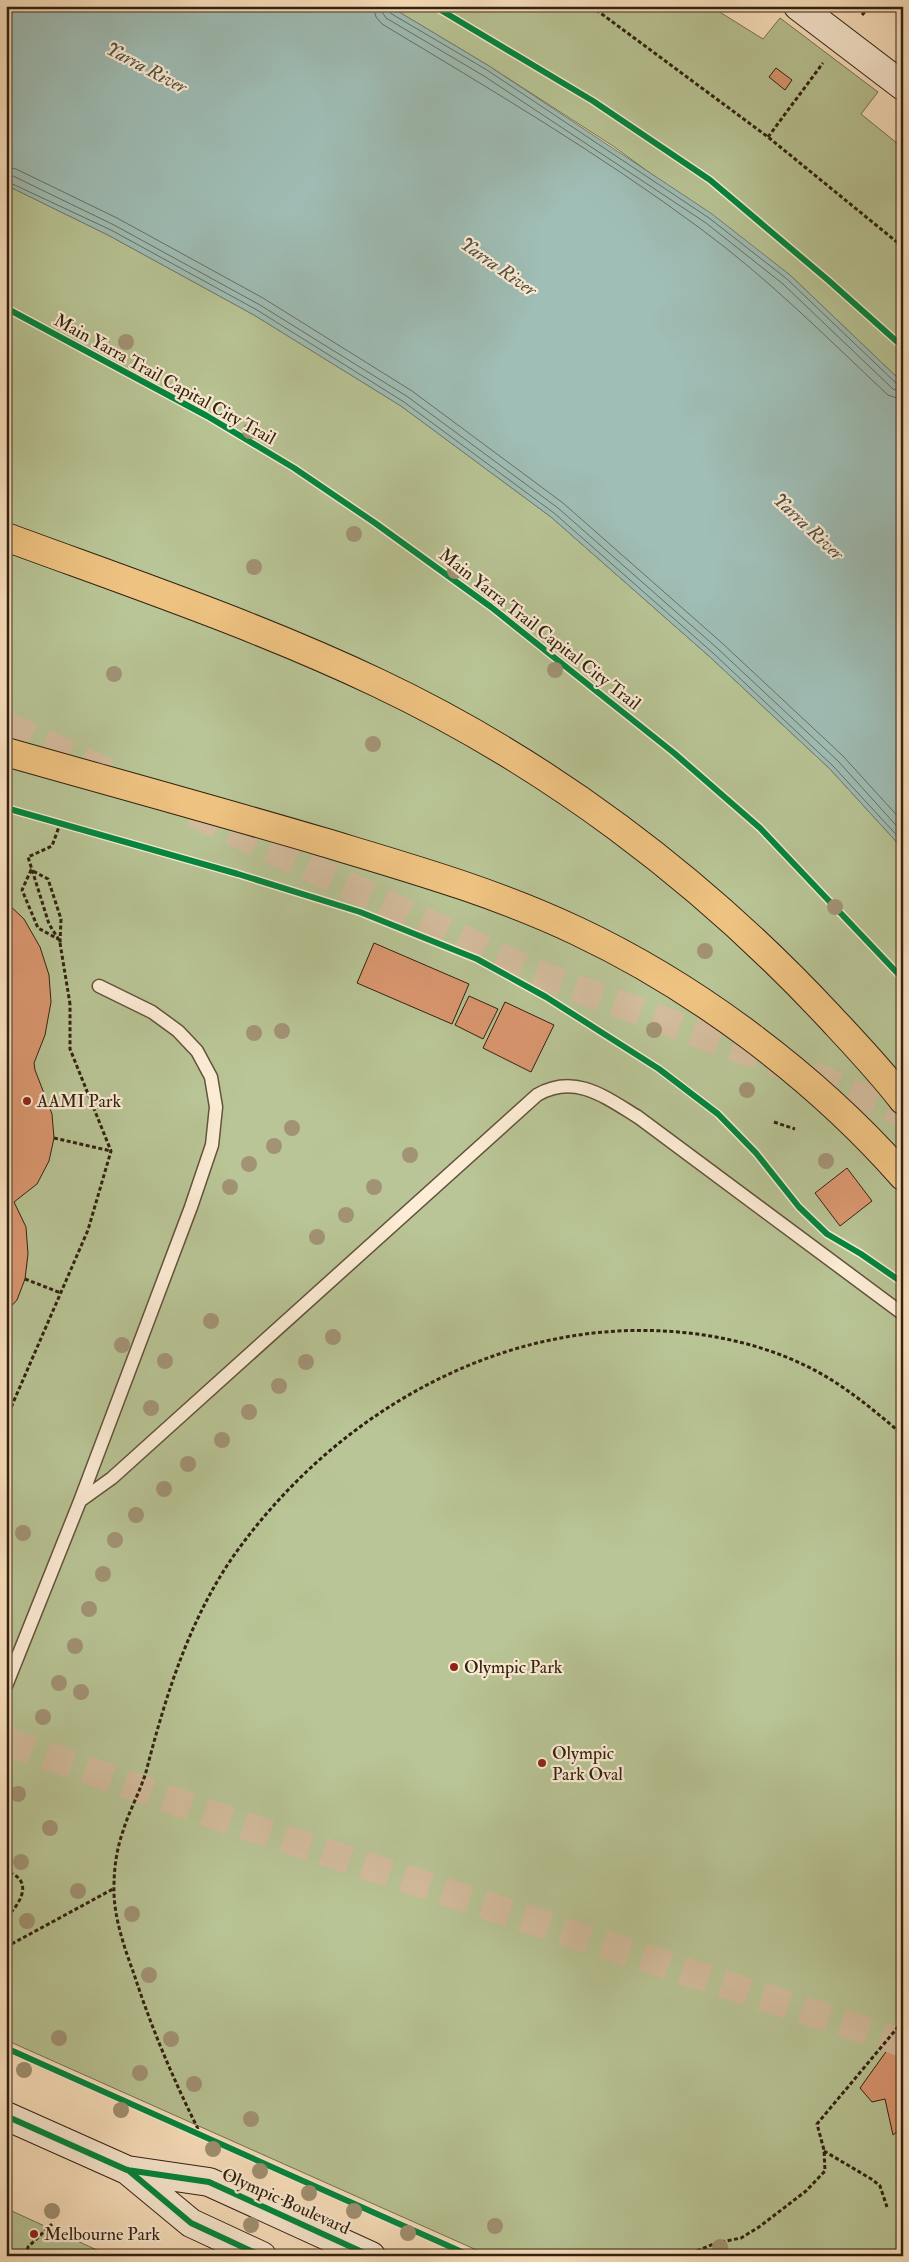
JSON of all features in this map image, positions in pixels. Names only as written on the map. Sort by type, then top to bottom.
[{"type":"highway","points":[[6,537],[217,614],[299,647],[380,684],[492,744],[588,805],[740,927],[802,988],[886,1078],[903,1100]]},
{"type":"highway","points":[[6,752],[445,878],[520,906],[578,931],[647,969],[724,1018],[786,1065],[837,1108],[903,1176]]},
{"type":"main road","points":[[798,6],[903,86]]},
{"type":"main road","name":"Olympic Boulevard","points":[[6,2116],[127,2170],[191,2223],[262,2256]]},
{"type":"main road","name":"Olympic Boulevard","points":[[127,2170],[209,2182],[371,2256]]},
{"type":"lane","points":[[6,1686],[80,1501],[191,1207],[212,1145],[216,1107],[211,1077],[197,1051],[178,1031],[152,1012],[99,986]]},
{"type":"lane","points":[[80,1501],[112,1478],[530,1101],[550,1088],[574,1086],[593,1092],[638,1117],[903,1314]]},
{"type":"path","points":[[591,6],[768,137],[903,247]]},
{"type":"path","points":[[859,20],[870,6]]},
{"type":"path","points":[[768,137],[824,62]]},
{"type":"path","points":[[51,821],[70,826]]},
{"type":"path","points":[[60,824],[52,846],[28,856],[49,924],[60,942]]},
{"type":"path","points":[[6,1419],[88,1230],[111,1151],[70,1049],[70,1004],[60,942],[61,919],[48,879],[32,870]]},
{"type":"path","points":[[32,870],[22,890],[38,928],[60,942]]},
{"type":"path","points":[[774,1122],[795,1130]]},
{"type":"path","points":[[54,1138],[111,1151]]},
{"type":"path","points":[[25,1279],[61,1294]]},
{"type":"path","points":[[201,2135],[164,2057],[126,1950],[114,1889],[116,1857],[122,1831],[143,1783],[156,1730],[198,1617],[238,1550],[277,1501],[318,1461],[371,1418],[432,1381],[480,1360],[532,1344],[580,1334],[625,1330],[702,1334],[741,1342],[779,1355],[819,1372],[866,1403],[903,1434]]},
{"type":"path","points":[[6,1917],[16,1908],[22,1897],[23,1888],[15,1875],[10,1873]]},
{"type":"path","points":[[6,1947],[114,1889]]},
{"type":"path","points":[[685,2256],[716,2243],[741,2238],[760,2227],[806,2191],[825,2171],[824,2150],[817,2124],[903,2021]]},
{"type":"path","points":[[192,2131],[210,2139]]},
{"type":"path","points":[[824,2150],[874,2180],[880,2186],[887,2207]]},
{"type":"path","points":[[26,2256],[28,2247],[52,2224]]},
{"type":"green space","points":[[389,6],[710,6],[763,39],[780,18],[878,92],[861,114],[903,148],[903,383],[790,275],[613,146],[489,66]]},
{"type":"green space","name":"Olympic Park","points":[[6,185],[108,235],[254,315],[401,406],[551,517],[710,657],[830,769],[903,849],[903,2256],[490,2256],[6,2040]]},
{"type":"green space","name":"Melbourne Park","points":[[6,2208],[14,2212],[110,2256],[6,2256]]},
{"type":"water","name":"Yarra River","points":[[6,6],[389,6],[489,66],[712,214],[790,275],[903,383],[903,849],[830,769],[710,657],[551,517],[401,406],[254,315],[108,235],[6,185]]},
{"type":"building","points":[[776,68],[792,80],[785,90],[769,77]]},
{"type":"building","name":"AAMI Park","points":[[6,902],[24,919],[40,947],[49,975],[51,1002],[45,1035],[34,1063],[52,1114],[54,1138],[49,1161],[37,1184],[14,1202],[26,1227],[28,1254],[25,1279],[17,1300],[6,1312]]},
{"type":"building","points":[[374,943],[469,984],[452,1024],[357,983]]},
{"type":"building","points":[[469,996],[498,1009],[483,1039],[455,1025]]},
{"type":"building","points":[[505,1002],[554,1025],[531,1072],[483,1048]]},
{"type":"building","points":[[847,1168],[872,1201],[840,1226],[815,1193]]},
{"type":"building","points":[[903,2028],[903,2127],[893,2135],[885,2099],[872,2102],[860,2088]]},
{"type":"tunnel","points":[[6,725],[109,773]]},
{"type":"tunnel","points":[[193,813],[533,972],[818,1078],[903,1113]]},
{"type":"tunnel","points":[[6,1741],[225,1819],[903,2043]]},
{"type":"cycle path","points":[[434,6],[593,101],[710,180],[828,280],[903,347]]},
{"type":"cycle path","name":"Main Yarra Trail Capital City Trail","points":[[6,308],[207,416],[294,468],[375,523],[491,607],[674,753],[760,828],[903,979]]},
{"type":"cycle path","points":[[6,808],[238,874],[360,912],[477,959],[546,997],[659,1069],[718,1114],[756,1153],[799,1207],[827,1234],[861,1254],[903,1283]]},
{"type":"cycle path","points":[[6,2048],[471,2256]]},
{"type":"cycle path","points":[[6,2116],[127,2170],[209,2182],[371,2256]]},
{"type":"cycle path","points":[[128,2170],[191,2223],[262,2256]]},
{"type":"place","name":"AAMI Park","points":[[27,1101]]},
{"type":"place","name":"Olympic Park","points":[[454,1667]]},
{"type":"place","name":"Olympic Park Oval","points":[[542,1763]]},
{"type":"place","name":"Melbourne Park","points":[[34,2234]]}]
